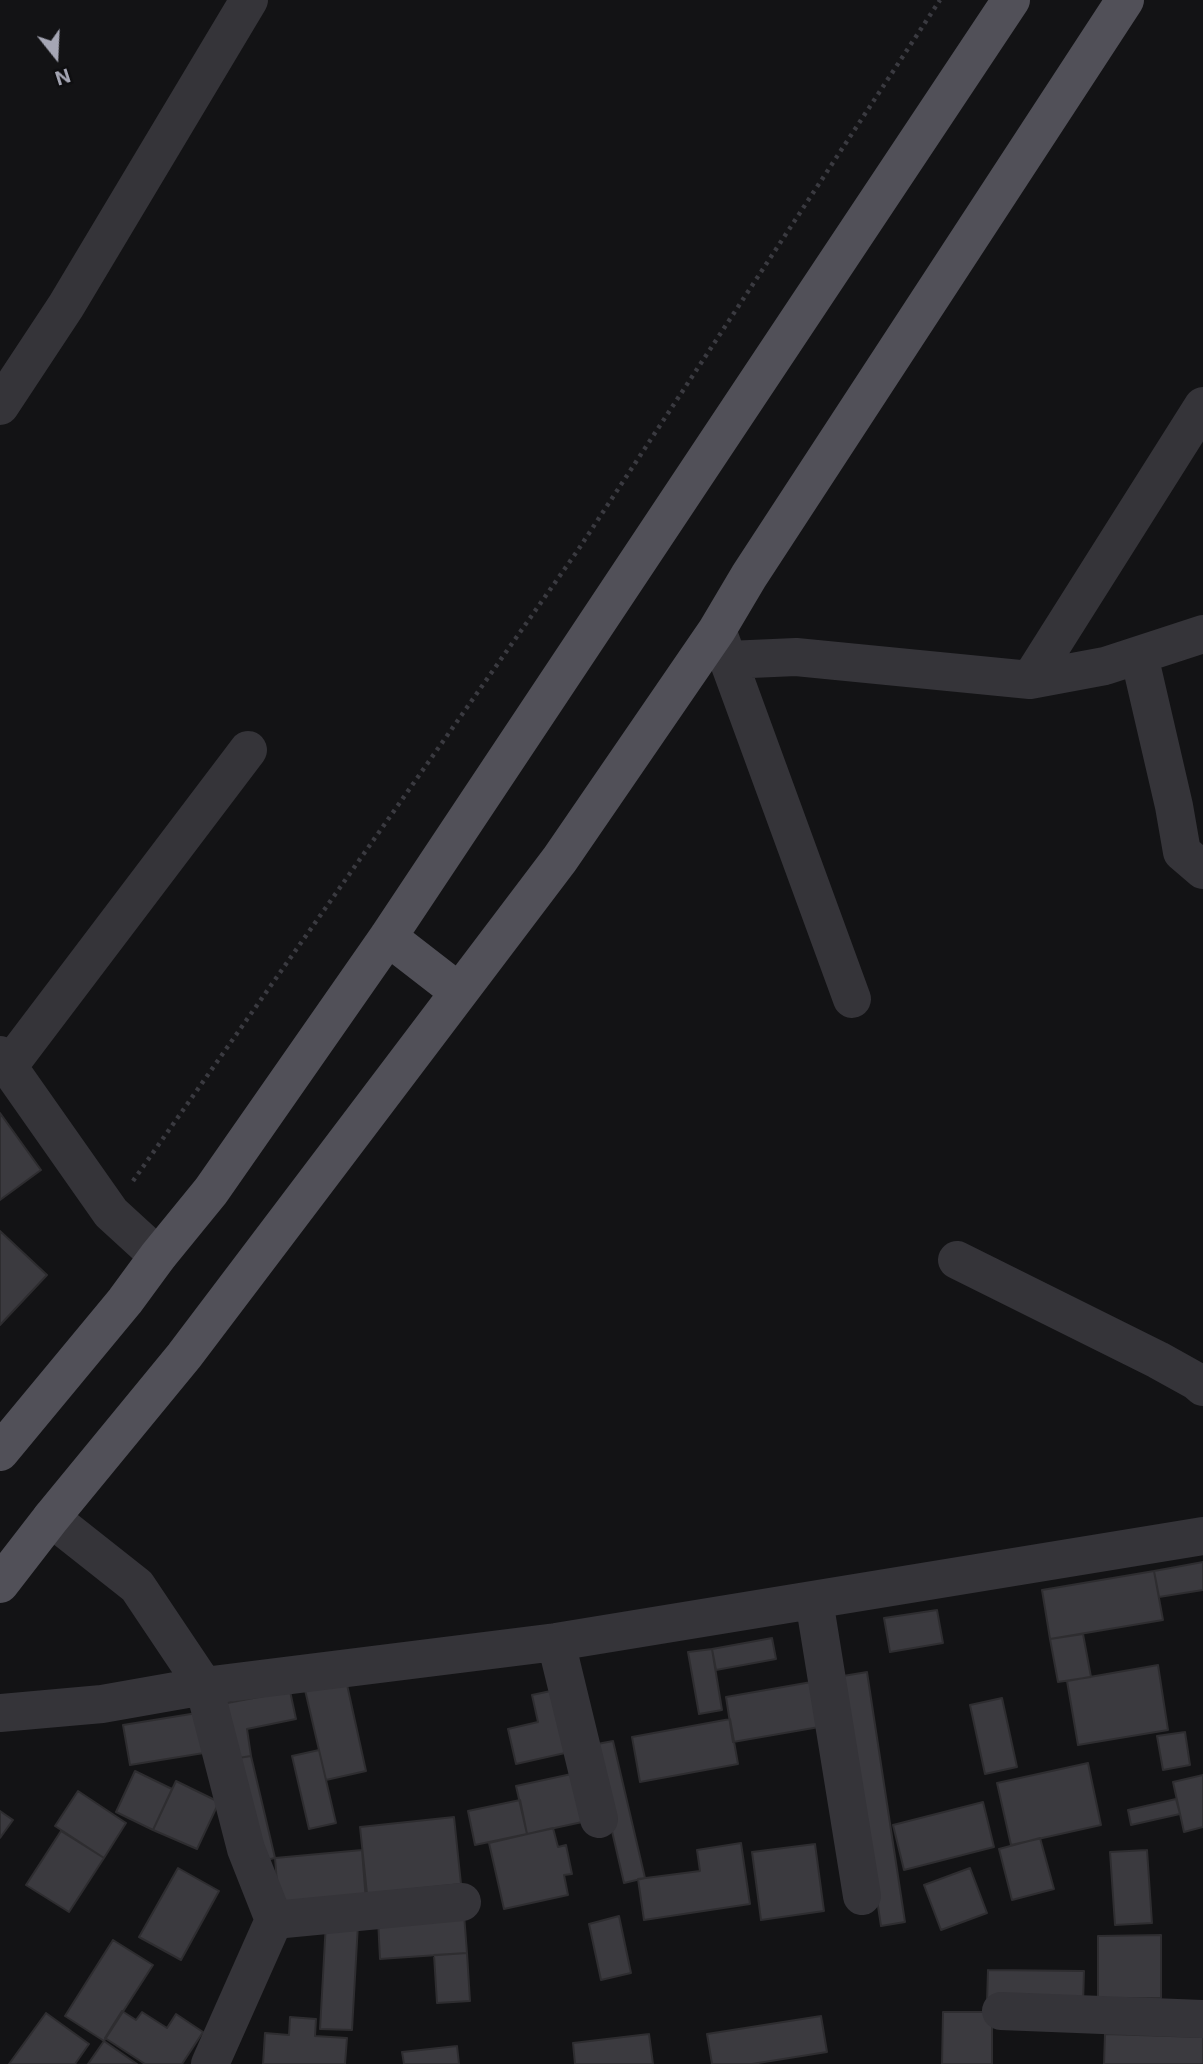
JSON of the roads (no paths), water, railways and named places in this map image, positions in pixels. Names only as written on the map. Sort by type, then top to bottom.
[{"type":"main road","points":[[0,1452],[125,1301],[211,1191],[388,937],[1011,0]]},
{"type":"main road","points":[[0,1584],[268,1248],[722,645],[772,542],[1125,0]]},
{"type":"main road","points":[[388,937],[459,992]]},
{"type":"street","points":[[0,406],[66,306],[249,0]]},
{"type":"street","points":[[1030,680],[1203,406]]},
{"type":"street","points":[[852,999],[722,645],[796,657],[1030,680],[1105,666],[1203,634]]},
{"type":"street","points":[[1139,655],[1182,852],[1203,870]]},
{"type":"street","points":[[158,1256],[111,1213],[4,1060],[248,750]]},
{"type":"street","points":[[957,1261],[1158,1360],[1203,1387]]},
{"type":"street","points":[[51,1518],[137,1586],[204,1686],[246,1849],[274,1920],[210,2064]]},
{"type":"street","points":[[0,1713],[102,1704],[204,1686],[556,1642],[1203,1535]]},
{"type":"street","points":[[814,1600],[862,1896]]},
{"type":"street","points":[[556,1642],[599,1819]]},
{"type":"street","points":[[274,1920],[462,1902]]},
{"type":"street","points":[[1001,2011],[1203,2019]]}]
